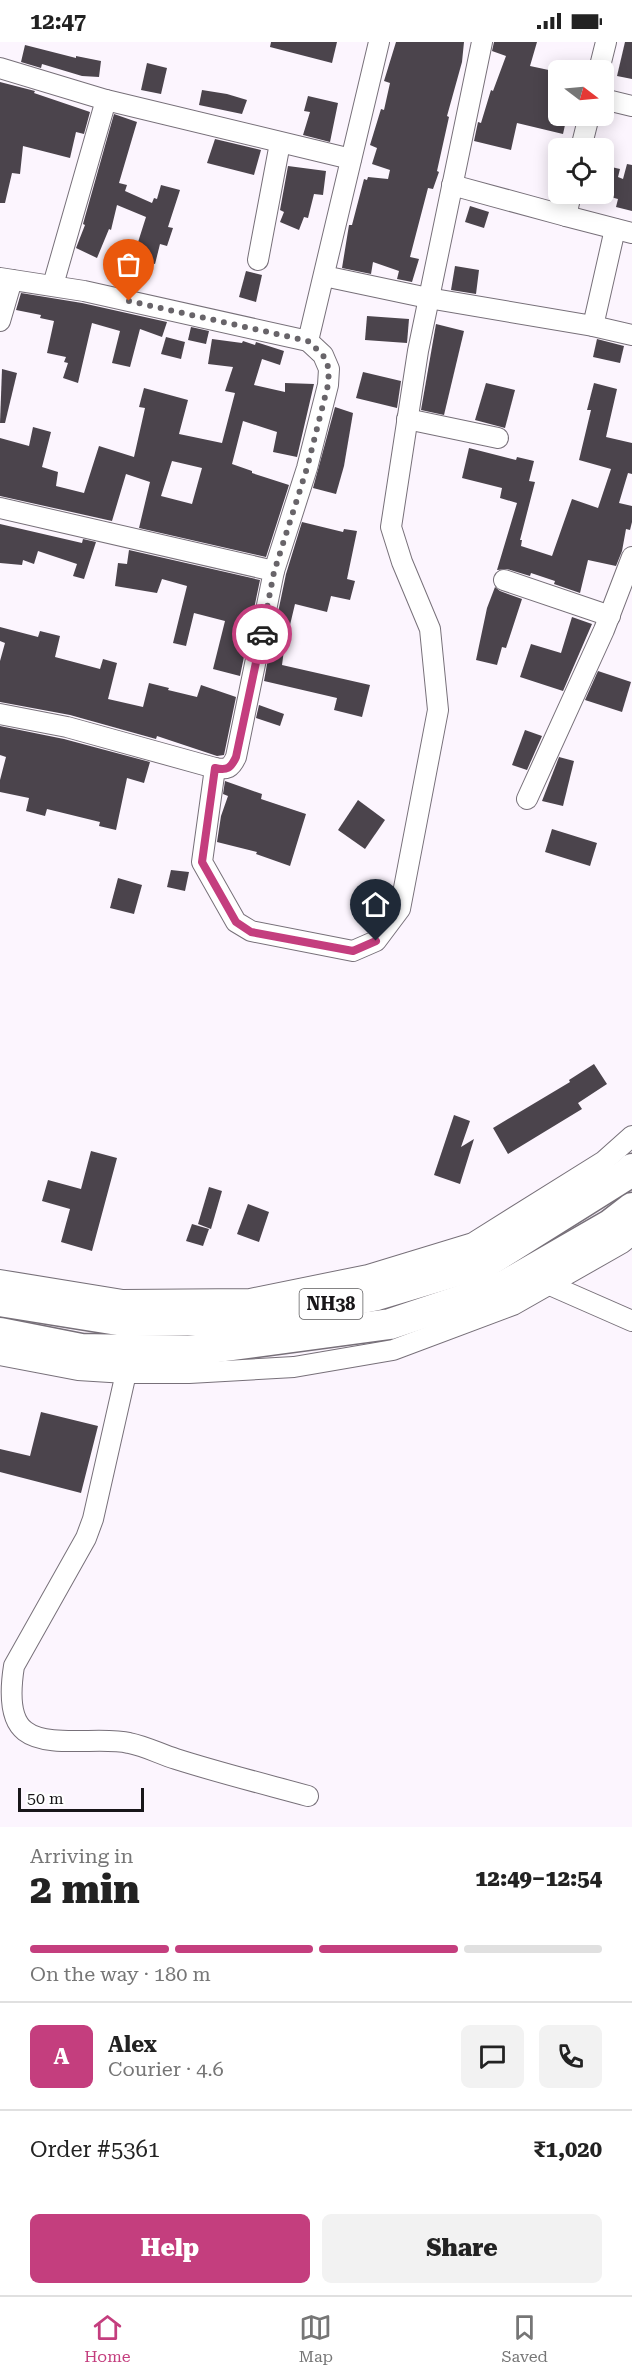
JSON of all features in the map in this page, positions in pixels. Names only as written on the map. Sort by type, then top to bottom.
[{"type":"highway","name":"NH38","points":[[0,1301],[124,1321],[255,1320],[377,1295],[487,1262],[632,1169]]},
{"type":"highway","name":"NH38","points":[[0,1333],[81,1349],[188,1351],[390,1324],[504,1286],[610,1225],[632,1208]]},
{"type":"street","points":[[308,341],[379,42]]},
{"type":"street","points":[[215,768],[202,862],[236,922],[251,932],[353,951],[376,941],[400,909],[438,710],[430,629],[402,562],[391,527],[428,298],[482,42]]},
{"type":"street","points":[[602,60],[606,42]]},
{"type":"street","points":[[0,68],[105,100],[351,159]]},
{"type":"street","points":[[53,285],[105,100]]},
{"type":"street","points":[[614,102],[632,106]]},
{"type":"street","points":[[258,260],[280,143]]},
{"type":"street","points":[[452,185],[624,231],[593,326]]},
{"type":"street","points":[[566,216],[569,204]]},
{"type":"street","points":[[324,276],[428,298],[632,334]]},
{"type":"street","points":[[0,321],[6,279],[53,285],[308,341],[323,355],[329,369],[328,385],[307,468],[274,572],[236,757],[232,765],[227,769],[215,768],[67,727],[0,714]]},
{"type":"street","points":[[407,419],[498,438]]},
{"type":"street","points":[[0,508],[274,572]]},
{"type":"street","points":[[527,799],[610,616],[632,557]]},
{"type":"street","points":[[504,580],[610,616]]},
{"type":"street","points":[[0,1280],[123,1300],[250,1299],[368,1275],[473,1243],[604,1161],[632,1136]]},
{"type":"street","points":[[0,1355],[78,1370],[189,1373],[294,1367],[393,1350],[513,1305],[632,1235]]},
{"type":"street","points":[[550,1285],[632,1321]]},
{"type":"street","points":[[126,1373],[86,1538],[14,1666],[11,1690],[14,1712],[19,1725],[31,1735],[61,1740],[129,1743],[177,1760],[308,1796]]},
{"type":"building","points":[[271,42],[337,42],[332,63],[270,47]]},
{"type":"building","points":[[396,42],[464,42],[462,62],[447,116],[449,117],[437,171],[439,172],[433,189],[428,188],[410,257],[419,259],[412,282],[397,279],[399,271],[373,262],[371,274],[342,268],[349,225],[352,225],[364,179],[367,180],[368,177],[388,179],[390,170],[372,164],[377,148],[370,145],[381,109],[384,110],[390,83],[384,81]]},
{"type":"building","points":[[494,42],[537,42],[530,66],[548,70],[548,126],[565,126],[563,134],[517,123],[511,150],[474,141],[478,122],[481,123],[491,90],[493,91],[506,56],[492,51]]},
{"type":"building","points":[[625,42],[632,42],[632,79],[617,76]]},
{"type":"building","points":[[25,45],[76,58],[76,56],[101,61],[99,77],[82,76],[42,64],[41,68],[21,62]]},
{"type":"building","points":[[147,63],[167,68],[161,94],[141,90]]},
{"type":"building","points":[[0,82],[35,91],[34,93],[90,112],[84,134],[76,132],[70,158],[23,146],[20,174],[12,173],[5,203],[0,203]]},
{"type":"building","points":[[202,90],[247,100],[242,114],[199,105]]},
{"type":"building","points":[[308,96],[338,103],[330,142],[303,135],[310,112],[304,111]]},
{"type":"building","points":[[114,114],[137,122],[119,183],[127,185],[125,191],[152,203],[154,198],[157,199],[161,185],[180,190],[168,227],[173,228],[167,246],[160,244],[155,264],[133,258],[146,217],[117,205],[111,230],[109,229],[97,258],[76,248],[85,225],[83,224]]},
{"type":"building","points":[[215,139],[261,150],[254,175],[207,163]]},
{"type":"building","points":[[627,164],[632,165],[632,211],[616,207],[618,199],[614,198],[614,168],[620,169],[618,177],[623,179]]},
{"type":"building","points":[[288,166],[326,171],[323,195],[314,194],[308,218],[304,217],[299,230],[280,222],[284,212],[280,210]]},
{"type":"building","points":[[470,206],[489,212],[484,228],[465,222]]},
{"type":"building","points":[[455,266],[479,270],[476,294],[451,290]]},
{"type":"building","points":[[246,271],[262,275],[256,302],[239,297]]},
{"type":"building","points":[[21,293],[82,303],[167,322],[162,337],[140,329],[130,367],[112,363],[120,331],[92,323],[78,383],[63,378],[68,363],[64,362],[66,357],[47,353],[54,321],[40,318],[41,315],[16,310]]},
{"type":"building","points":[[367,316],[409,319],[407,343],[365,340]]},
{"type":"building","points":[[436,324],[464,331],[444,415],[421,410]]},
{"type":"building","points":[[191,327],[209,331],[206,344],[188,340]]},
{"type":"building","points":[[166,337],[185,342],[181,359],[161,354]]},
{"type":"building","points":[[212,339],[242,343],[243,341],[255,345],[256,342],[284,351],[280,365],[262,359],[254,385],[285,392],[285,383],[314,384],[297,457],[273,452],[277,432],[243,421],[232,464],[289,485],[266,557],[139,528],[150,482],[126,474],[112,521],[0,496],[0,438],[29,446],[33,427],[51,432],[42,467],[58,472],[56,486],[84,493],[99,446],[134,457],[145,408],[139,407],[144,388],[188,400],[179,434],[222,443],[235,393],[225,391],[233,367],[208,364]],"holes":[[[172,461],[202,468],[192,504],[161,496]]]},
{"type":"building","points":[[597,339],[624,346],[620,363],[593,357]]},
{"type":"building","points":[[2,369],[17,373],[5,423],[0,423]]},
{"type":"building","points":[[363,372],[401,381],[397,408],[356,398]]},
{"type":"building","points":[[486,383],[515,390],[505,428],[475,420]]},
{"type":"building","points":[[594,383],[617,389],[606,437],[632,443],[632,474],[628,473],[619,503],[632,506],[632,522],[630,530],[626,529],[622,551],[616,566],[588,560],[580,593],[531,573],[530,576],[507,569],[497,570],[517,503],[500,498],[502,488],[462,478],[469,448],[516,460],[517,457],[534,461],[529,481],[535,482],[520,540],[522,540],[521,546],[552,556],[572,499],[598,508],[611,469],[579,460],[591,410],[587,410]]},
{"type":"building","points":[[335,407],[353,413],[344,466],[336,494],[313,488]]},
{"type":"building","points":[[302,522],[343,532],[344,529],[357,531],[347,579],[355,581],[350,600],[331,596],[327,612],[295,604],[290,625],[276,622],[286,574]]},
{"type":"building","points":[[0,524],[82,543],[83,539],[96,542],[84,579],[73,576],[77,564],[38,551],[34,564],[23,560],[22,565],[0,563]]},
{"type":"building","points":[[129,550],[260,580],[240,676],[213,669],[225,621],[194,613],[186,646],[173,643],[187,586],[162,579],[157,593],[115,586],[118,563],[127,564]]},
{"type":"building","points":[[495,587],[522,599],[506,648],[502,647],[497,665],[476,660],[487,608]]},
{"type":"building","points":[[572,617],[592,624],[563,691],[520,677],[531,644],[561,653]]},
{"type":"building","points":[[0,627],[38,637],[40,631],[60,636],[55,657],[100,669],[103,659],[117,663],[108,699],[143,707],[149,683],[197,697],[201,685],[236,697],[224,755],[217,756],[157,736],[156,739],[70,715],[0,702],[0,661],[5,643],[0,641]]},
{"type":"building","points":[[270,648],[284,650],[282,665],[370,685],[362,717],[334,710],[337,698],[264,681]]},
{"type":"building","points":[[598,671],[631,682],[622,712],[585,700]]},
{"type":"building","points":[[259,705],[284,714],[280,726],[256,718]]},
{"type":"building","points":[[0,726],[64,739],[150,762],[144,783],[127,778],[116,830],[99,826],[100,822],[47,809],[45,816],[26,811],[29,798],[0,792],[0,780],[6,757],[0,755]]},
{"type":"building","points":[[525,730],[542,736],[527,770],[512,765]]},
{"type":"building","points":[[559,757],[574,761],[563,806],[542,801]]},
{"type":"building","points":[[225,781],[262,794],[261,799],[306,814],[290,866],[256,854],[257,852],[217,842],[221,816],[228,796],[223,794]]},
{"type":"building","points":[[358,800],[385,820],[365,849],[338,830]]},
{"type":"building","points":[[552,829],[597,843],[590,866],[545,852]]},
{"type":"building","points":[[171,870],[189,872],[185,891],[167,887]]},
{"type":"building","points":[[118,878],[142,885],[134,914],[110,908]]},
{"type":"building","points":[[594,1064],[607,1084],[578,1103],[582,1109],[508,1154],[493,1128],[570,1082],[569,1080]]},
{"type":"building","points":[[454,1115],[470,1121],[461,1147],[474,1139],[460,1184],[434,1175]]},
{"type":"building","points":[[91,1151],[117,1158],[92,1251],[61,1242],[70,1209],[42,1201],[48,1180],[81,1189]]},
{"type":"building","points":[[209,1187],[222,1191],[211,1229],[198,1224]]},
{"type":"building","points":[[248,1204],[269,1212],[259,1242],[237,1234]]},
{"type":"building","points":[[192,1224],[209,1229],[203,1246],[186,1241]]},
{"type":"building","points":[[41,1412],[98,1426],[81,1493],[0,1472],[0,1449],[30,1456]]},
{"type":"way so far","points":[[129,301],[308,341],[323,355],[329,369],[328,385],[307,468],[274,572],[262,634]]},
{"type":"route","points":[[262,634],[236,757],[227,769],[215,768],[202,862],[236,922],[251,932],[353,951],[376,941]]}]
